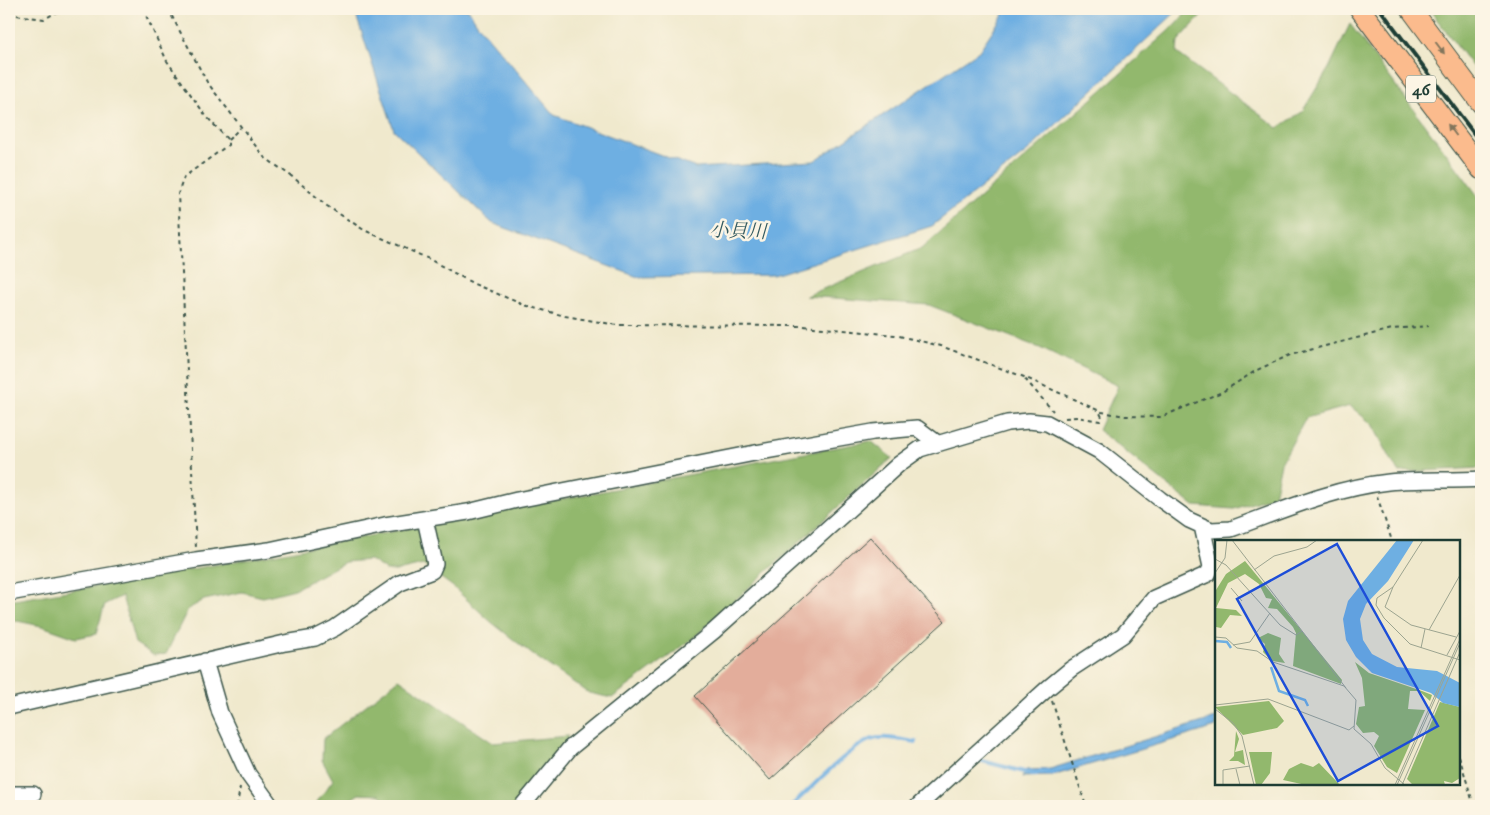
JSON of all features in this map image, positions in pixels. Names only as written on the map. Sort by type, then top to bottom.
[{"type":"main road","name":"46","points":[[1360,9],[1481,169]]},
{"type":"main road","name":"46","points":[[1410,9],[1481,103]]},
{"type":"street","points":[[522,806],[558,760],[584,735],[645,689],[714,631],[899,464],[920,448],[1007,423],[1022,422],[1063,425],[1160,499],[1202,526],[1219,531],[1231,529],[1311,500],[1373,484],[1481,479]]},
{"type":"street","points":[[9,593],[196,560],[269,550],[385,525],[425,519],[873,432],[917,428],[937,443]]},
{"type":"street","points":[[9,707],[205,661],[315,638],[335,628],[400,583],[432,571],[435,564],[425,519]]},
{"type":"street","points":[[918,806],[1048,688],[1100,649],[1123,635],[1154,598],[1208,574],[1211,567],[1202,526]]},
{"type":"street","points":[[205,661],[220,713],[248,774],[271,806]]},
{"type":"street","points":[[9,794],[33,794]]},
{"type":"path","points":[[9,14],[44,19],[63,9]]},
{"type":"path","points":[[143,9],[166,61],[206,116],[228,140]]},
{"type":"path","points":[[168,9],[206,82],[264,157],[294,178],[327,206],[364,230],[429,259],[474,284],[524,305],[565,316],[617,325],[803,326],[895,335],[941,346],[1024,377],[1101,411],[1161,417],[1222,392],[1257,370],[1290,354],[1392,329],[1429,326]]},
{"type":"path","points":[[196,560],[178,194],[184,177],[228,145],[228,140],[241,128]]},
{"type":"path","points":[[1024,377],[1063,425],[1077,417],[1100,422],[1102,417],[1101,411]]},
{"type":"path","points":[[1373,484],[1392,540]]},
{"type":"path","points":[[1048,688],[1086,806]]},
{"type":"path","points":[[1460,759],[1474,806]]},
{"type":"path","points":[[237,806],[238,790],[248,774]]},
{"type":"green space","points":[[1190,9],[1208,9],[1178,41],[1177,53],[1278,128],[1302,112],[1329,68],[1350,24],[1481,200],[1481,468],[1398,472],[1372,424],[1350,406],[1306,418],[1281,463],[1274,496],[1234,509],[1194,506],[1098,430],[1118,386],[1040,348],[929,305],[806,296],[922,248],[1082,108],[1175,25]]},
{"type":"green space","points":[[1429,9],[1481,9],[1481,78]]},
{"type":"green space","points":[[871,441],[892,458],[691,640],[612,698],[589,693],[533,655],[490,621],[452,586],[423,565],[397,571],[387,571],[370,560],[345,562],[295,589],[263,597],[242,592],[204,600],[188,609],[166,654],[153,655],[135,643],[122,596],[105,604],[96,634],[76,638],[42,626],[17,621],[9,622],[9,601],[225,563]]},
{"type":"green space","points":[[399,679],[493,743],[568,736],[564,748],[514,806],[391,806],[380,795],[359,794],[340,806],[314,806],[333,780],[322,760],[323,739]]},
{"type":"water","name":"小貝川","points":[[354,9],[468,9],[479,26],[554,115],[696,168],[814,161],[979,51],[1007,9],[1179,9],[1028,151],[932,226],[774,275],[638,277],[492,223],[394,130]]},
{"type":"water","points":[[1215,718],[1215,727],[1052,776],[1023,777],[1026,770],[1050,769]]},
{"type":"building","points":[[870,537],[945,621],[770,780],[695,696]]},
{"type":"waterway","points":[[791,806],[840,760],[870,740],[887,738],[916,742]]},
{"type":"waterway","points":[[975,759],[1028,773]]},
{"type":"railway","points":[[1380,9],[1481,143]]}]
